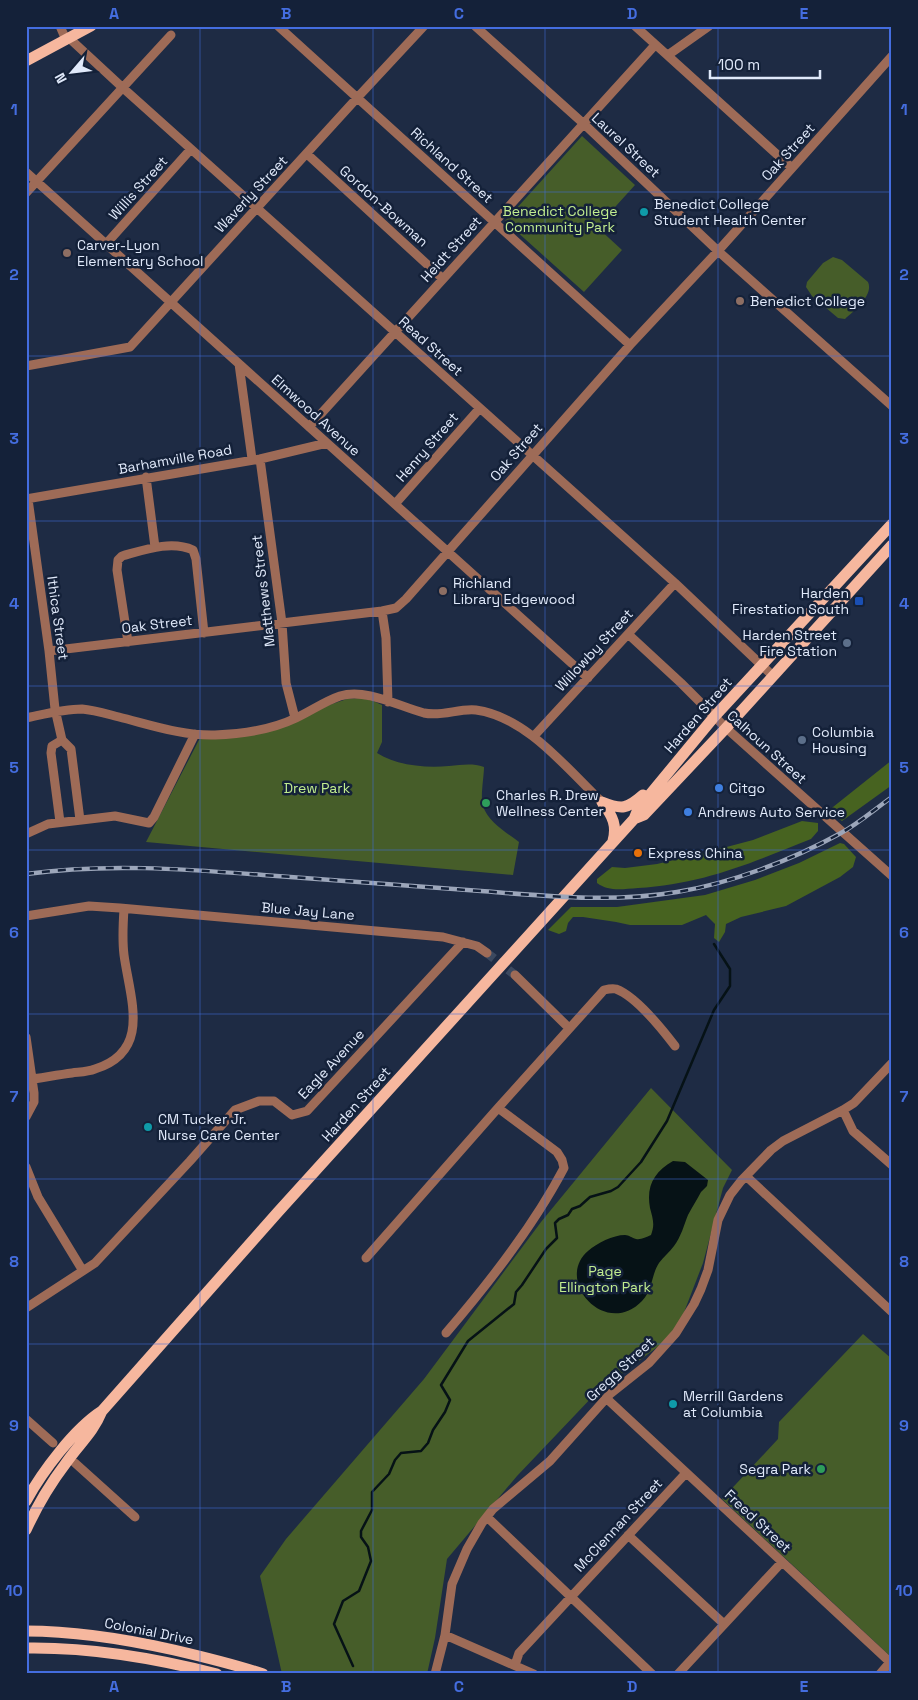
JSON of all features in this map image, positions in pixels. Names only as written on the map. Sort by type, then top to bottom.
[{"type":"main road","points":[[26,61],[71,35],[91,26]]},
{"type":"main road","name":"Harden Street","points":[[634,820],[638,809],[714,717],[892,524]]},
{"type":"main road","name":"Harden Street","points":[[28,1493],[73,1437],[90,1419],[102,1412],[285,1205],[613,842],[634,820],[644,815],[726,728],[892,545]]},
{"type":"main road","points":[[602,802],[617,808],[627,807],[660,782]]},
{"type":"main road","points":[[602,802],[615,823],[613,842]]},
{"type":"main road","name":"Harden Street","points":[[26,1530],[45,1494],[67,1462],[96,1426],[102,1412]]},
{"type":"main road","name":"Colonial Drive","points":[[26,1632],[88,1634],[138,1642],[216,1660],[263,1674]]},
{"type":"main road","name":"Colonial Drive","points":[[26,1648],[81,1650],[134,1657],[186,1666],[217,1674]]},
{"type":"street","name":"Read Street","points":[[60,26],[123,88],[675,583],[773,676]]},
{"type":"street","name":"Richland Street","points":[[278,26],[630,345]]},
{"type":"street","name":"Waverly Street","points":[[26,366],[130,347],[424,26]]},
{"type":"street","name":"Laurel Street","points":[[475,26],[584,124],[718,251],[892,406]]},
{"type":"street","points":[[635,26],[792,168]]},
{"type":"street","points":[[668,55],[709,26]]},
{"type":"street","points":[[26,193],[171,34]]},
{"type":"street","name":"Heidt Street","points":[[309,427],[655,45]]},
{"type":"street","name":"Oak Street","points":[[49,651],[396,608],[630,345],[718,251],[892,56]]},
{"type":"street","name":"Willis Street","points":[[106,244],[191,149]]},
{"type":"street","name":"Gordon-Bowman","points":[[307,154],[443,279]]},
{"type":"street","name":"Elmwood Avenue","points":[[26,172],[588,678]]},
{"type":"street","name":"Matthews Street","points":[[239,364],[282,623],[286,683],[295,718]]},
{"type":"street","name":"Henry Street","points":[[395,504],[480,408]]},
{"type":"street","name":"Barhamville Road","points":[[27,499],[256,459],[327,443]]},
{"type":"street","points":[[146,477],[155,547]]},
{"type":"street","name":"Ithica Street","points":[[27,499],[56,712],[62,740],[71,749],[80,820]]},
{"type":"street","points":[[128,642],[117,570],[118,560],[122,556],[155,547],[184,546],[193,550],[196,559],[204,633]]},
{"type":"street","name":"Willowby Street","points":[[534,736],[675,583]]},
{"type":"street","points":[[382,611],[386,638],[388,702]]},
{"type":"street","name":"Calhoun Street","points":[[628,634],[681,683],[714,717],[892,876]]},
{"type":"street","points":[[26,718],[83,709],[185,733],[214,735],[243,733],[272,727],[295,718],[341,695],[372,695],[388,702],[427,713],[446,714],[474,710],[492,713],[534,736],[602,802]]},
{"type":"street","points":[[26,834],[48,824],[115,816],[149,823],[154,817],[196,734]]},
{"type":"street","points":[[60,822],[51,753],[52,746],[62,740]]},
{"type":"street","name":"Blue Jay Lane","points":[[26,916],[89,906],[443,937],[477,946],[487,953]]},
{"type":"street","points":[[29,1079],[93,1070],[109,1063],[122,1054],[130,1040],[133,1028],[133,1000],[122,934],[124,909]]},
{"type":"street","name":"Eagle Avenue","points":[[26,1308],[95,1263],[235,1110],[259,1101],[274,1101],[292,1115],[307,1111],[463,942]]},
{"type":"street","points":[[515,975],[569,1028]]},
{"type":"street","points":[[366,1258],[604,990],[614,988],[628,995],[674,1046]]},
{"type":"street","points":[[26,1037],[29,1079],[34,1102],[26,1117]]},
{"type":"street","name":"Gregg Street","points":[[435,1674],[445,1635],[452,1584],[467,1549],[487,1517],[493,1509],[550,1461],[606,1398],[649,1363],[683,1323],[701,1289],[708,1270],[718,1220],[723,1208],[734,1190],[746,1176],[771,1150],[783,1141],[854,1103],[892,1063]]},
{"type":"street","points":[[446,1333],[473,1302],[535,1217],[564,1168],[557,1152],[498,1108]]},
{"type":"street","points":[[844,1110],[854,1131],[892,1165]]},
{"type":"street","points":[[26,1168],[38,1198],[83,1271]]},
{"type":"street","points":[[746,1176],[892,1312]]},
{"type":"street","name":"Freed Street","points":[[606,1398],[891,1662]]},
{"type":"street","points":[[26,1419],[53,1444]]},
{"type":"street","points":[[76,1464],[135,1517]]},
{"type":"street","name":"McClennan Street","points":[[515,1665],[519,1653],[686,1473]]},
{"type":"street","points":[[28,1493],[45,1494]]},
{"type":"street","points":[[487,1517],[652,1674]]},
{"type":"street","points":[[628,1534],[724,1624]]},
{"type":"street","points":[[678,1674],[782,1562]]},
{"type":"street","points":[[445,1635],[534,1674]]},
{"type":"street","points":[[880,1674],[891,1662]]},
{"type":"green space","name":"Benedict College Community Park","points":[[582,136],[635,185],[597,227],[622,250],[584,292],[505,221]]},
{"type":"green space","points":[[833,257],[842,260],[868,282],[869,287],[866,297],[845,319],[838,318],[812,296],[806,287],[807,282],[823,263]]},
{"type":"green space","name":"Drew Park","points":[[361,698],[382,705],[382,742],[377,753],[394,761],[412,765],[431,767],[471,765],[484,767],[482,798],[485,812],[498,827],[519,842],[513,875],[146,842],[200,738],[235,737],[347,699]]},
{"type":"green space","points":[[892,760],[892,785],[842,821],[828,811]]},
{"type":"green space","points":[[802,821],[818,823],[818,831],[811,839],[726,871],[662,886],[611,889],[597,883],[597,879],[612,867],[625,868],[657,864],[700,854],[753,840]]},
{"type":"green space","points":[[840,843],[844,844],[856,857],[853,867],[840,877],[786,906],[741,917],[726,924],[725,932],[719,942],[714,938],[715,924],[706,915],[682,925],[630,925],[573,917],[568,923],[566,931],[559,934],[548,930],[571,907],[617,907],[705,895],[755,880],[799,863]]},
{"type":"green space","name":"Page Ellington Park","points":[[651,1088],[732,1170],[723,1188],[703,1263],[676,1333],[595,1394],[517,1476],[447,1559],[435,1638],[427,1674],[282,1674],[260,1576],[286,1539],[424,1379],[541,1222]]},
{"type":"green space","name":"Segra Park","points":[[863,1334],[892,1359],[892,1655],[890,1656],[722,1499],[778,1439],[779,1422]]},
{"type":"shaded area","points":[[673,1161],[685,1162],[708,1180],[707,1186],[701,1192],[676,1242],[659,1263],[646,1297],[628,1311],[613,1313],[600,1310],[588,1301],[580,1290],[577,1276],[579,1263],[588,1251],[600,1242],[610,1238],[628,1235],[640,1239],[651,1235],[653,1219],[649,1193],[651,1186],[656,1175]]},
{"type":"waterway","points":[[353,1666],[334,1624],[343,1601],[359,1591],[371,1561],[368,1547],[361,1537],[361,1531],[372,1510],[372,1492],[389,1474],[395,1460],[401,1453],[421,1451],[428,1443],[450,1400],[441,1385],[468,1341],[514,1304],[516,1292],[546,1249],[557,1238],[555,1223],[590,1197],[618,1187],[641,1162],[667,1121],[714,1010],[730,986],[730,969],[714,944]]},
{"type":"tunnel","points":[[487,953],[515,975]]},
{"type":"railway","points":[[26,874],[85,869],[174,869],[554,896],[604,898],[653,895],[719,883],[782,861],[841,833],[892,797]]},
{"type":"place","name":"Benedict College Student Health Center","points":[[644,212]]},
{"type":"place","name":"Carver-Lyon Elementary School","points":[[67,253]]},
{"type":"place","name":"Benedict College","points":[[740,301]]},
{"type":"place","name":"Richland Library Edgewood","points":[[443,591]]},
{"type":"place","name":"Harden Firestation South","points":[[859,601]]},
{"type":"place","name":"Harden Street Fire Station","points":[[847,643]]},
{"type":"place","name":"Columbia Housing","points":[[802,740]]},
{"type":"place","name":"Citgo","points":[[719,788]]},
{"type":"place","name":"Charles R. Drew Wellness Center","points":[[486,803]]},
{"type":"place","name":"Andrews Auto Service","points":[[688,812]]},
{"type":"place","name":"Express China","points":[[638,853]]},
{"type":"place","name":"CM Tucker Jr. Nurse Care Center","points":[[148,1127]]},
{"type":"place","name":"Merrill Gardens at Columbia","points":[[673,1404]]},
{"type":"place","name":"Segra Park","points":[[821,1469]]}]
